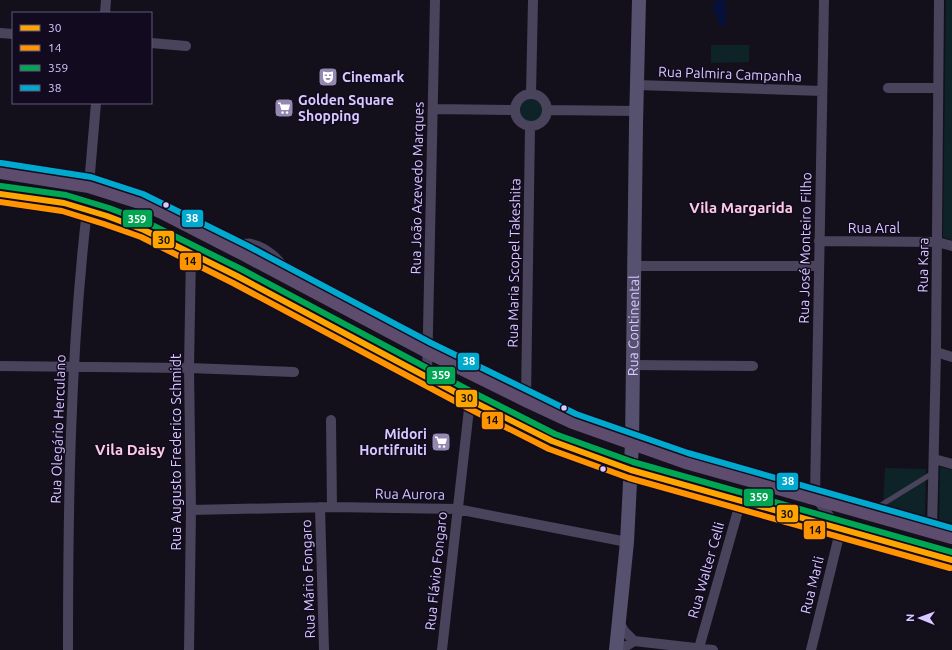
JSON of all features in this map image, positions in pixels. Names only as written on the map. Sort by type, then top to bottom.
[{"type":"main road","points":[[0,171],[89,185],[140,201],[292,278],[427,350],[573,421],[686,461],[816,496],[952,536]]},
{"type":"main road","points":[[0,194],[40,199],[86,210],[144,230],[277,297],[470,400],[552,441],[630,470],[952,560]]},
{"type":"street","points":[[105,12],[106,0]]},
{"type":"street","name":"Rua João Azevedo Marques","points":[[427,377],[435,0]]},
{"type":"street","points":[[531,94],[533,0]]},
{"type":"street","name":"Rua Continental","points":[[616,650],[627,542],[632,443],[637,85],[640,0]]},
{"type":"street","name":"Rua José Monteiro Filho","points":[[816,496],[818,266],[824,0]]},
{"type":"street","name":"Rua Kara","points":[[932,530],[936,352],[939,0]]},
{"type":"street","points":[[0,33],[12,34]]},
{"type":"street","points":[[152,43],[186,46]]},
{"type":"street","name":"Rua Palmira Campanha","points":[[637,85],[822,91]]},
{"type":"street","points":[[888,88],[938,88]]},
{"type":"street","points":[[526,94],[531,94],[541,97],[547,110],[546,116],[540,124],[530,127],[521,123],[515,115],[514,110],[517,100],[526,94]]},
{"type":"street","points":[[89,185],[96,104]]},
{"type":"street","points":[[433,109],[514,110]]},
{"type":"street","points":[[547,110],[637,111]]},
{"type":"street","name":"Rua Maria Scopel Takeshita","points":[[526,399],[530,127]]},
{"type":"street","name":"Rua Olegário Herculano","points":[[68,650],[68,529],[73,367],[86,210]]},
{"type":"street","name":"Rua Aral","points":[[819,242],[937,242],[952,246]]},
{"type":"street","name":"Rua Augusto Frederico Schmidt","points":[[189,650],[189,368],[191,253]]},
{"type":"street","points":[[634,266],[818,266]]},
{"type":"street","points":[[936,352],[952,357]]},
{"type":"street","points":[[633,365],[753,366]]},
{"type":"street","points":[[0,366],[189,368],[294,372]]},
{"type":"street","name":"Rua Flávio Fongaro","points":[[442,650],[470,400]]},
{"type":"street","points":[[331,420],[332,507]]},
{"type":"street","points":[[934,459],[952,464]]},
{"type":"street","points":[[816,496],[837,527]]},
{"type":"street","name":"Rua Walter Celli","points":[[699,648],[741,500]]},
{"type":"street","name":"Rua Aurora","points":[[190,510],[320,507],[457,509],[627,542]]},
{"type":"street","name":"Rua Mário Fongaro","points":[[320,507],[324,650]]},
{"type":"street","name":"Rua Marli","points":[[811,650],[838,540],[837,527]]},
{"type":"street","points":[[619,622],[624,631],[634,641],[714,650]]},
{"type":"street","points":[[620,650],[634,641]]},
{"type":"lane","points":[[870,512],[934,473]]},
{"type":"green space","points":[[946,0],[952,0],[952,240],[943,237]]},
{"type":"green space","points":[[711,45],[749,45],[749,62],[711,63]]},
{"type":"green space","points":[[531,97],[540,101],[544,110],[540,119],[531,123],[522,119],[518,110],[522,101]]},
{"type":"green space","points":[[940,467],[952,470],[952,528],[939,525]]},
{"type":"green space","points":[[885,468],[926,469],[925,518],[883,508]]},
{"type":"shaded area","points":[[716,0],[726,1],[726,26],[719,25],[717,17],[712,9]]},
{"type":"transit line","name":"38","points":[[1,163],[91,177],[143,194],[248,246],[431,343],[576,414],[688,453],[952,528]]},
{"type":"transit line","name":"359","points":[[1,186],[66,195],[109,208],[148,223],[241,269],[474,393],[555,434],[633,462],[952,552]]},
{"type":"transit line","name":"30","points":[[0,194],[64,203],[107,216],[144,230],[237,276],[470,400],[552,441],[631,470],[952,560]]},
{"type":"transit line","name":"14","points":[[0,202],[62,211],[141,237],[233,283],[466,407],[549,449],[629,478],[950,568]]},
{"type":"place","name":"Cinemark","points":[[328,77]]},
{"type":"place","name":"Golden Square Shopping","points":[[284,108]]},
{"type":"place","name":"Midori Hortifruiti","points":[[441,442]]},
{"type":"district","name":"Vila Margarida","points":[[741,208]]},
{"type":"district","name":"Vila Daisy","points":[[130,450]]}]
